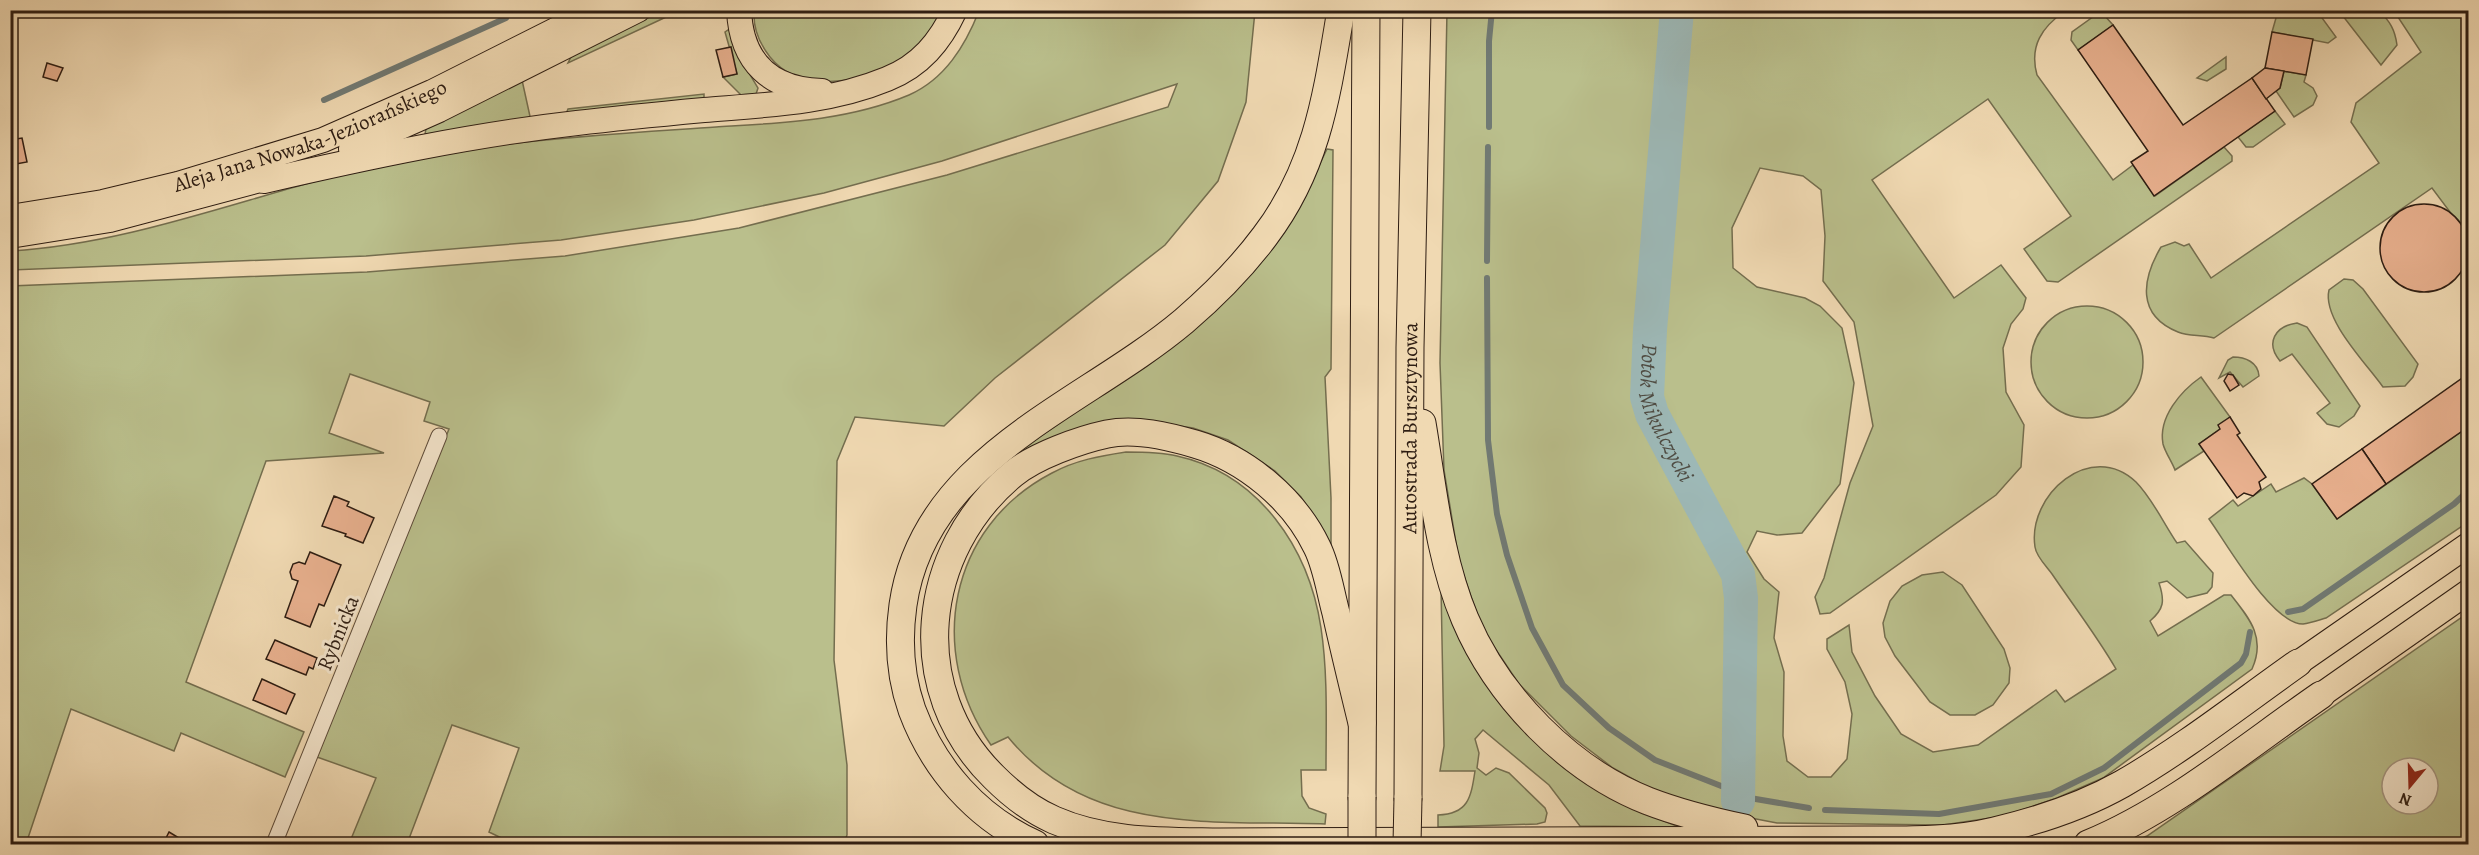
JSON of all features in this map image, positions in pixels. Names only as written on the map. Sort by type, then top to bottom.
[{"type":"highway","points":[[1035,844],[1014,835],[987,817],[951,779],[923,739],[904,689],[899,634],[906,588],[919,548],[937,515],[962,484],[997,452],[1183,322],[1233,275],[1266,235],[1294,189],[1318,132],[1331,76],[1341,10]]},
{"type":"highway","points":[[1362,844],[1366,10]]},
{"type":"highway","name":"Autostrada Bursztynowa","points":[[1407,844],[1410,348],[1417,10]]},
{"type":"highway","points":[[1410,348],[1447,566],[1465,619],[1490,664],[1523,709],[1561,748],[1604,778],[1646,800],[1694,817],[1790,839]]},
{"type":"highway","points":[[1362,723],[1318,549],[1300,519],[1263,479],[1216,450],[1164,435],[1109,433],[1059,449],[1015,472],[976,511],[950,555],[937,598],[933,635],[939,681],[955,724],[974,758],[1012,794],[1053,819],[1085,831],[1142,840],[1220,842],[1932,840],[1992,832],[2043,817],[2094,797],[2147,769],[2298,663]]},
{"type":"highway","points":[[2088,844],[2115,833],[2163,804],[2321,695]]},
{"type":"main road","points":[[562,28],[587,10]]},
{"type":"main road","name":"Aleja Jana Nowaka-Jeziorańskiego","points":[[10,217],[103,202],[178,184],[323,140],[432,92],[596,10]]},
{"type":"main road","name":"Aleja Jana Nowaka-Jeziorańskiego","points":[[10,236],[110,220],[264,181],[376,139],[638,10]]},
{"type":"main road","points":[[739,10],[740,31],[747,51],[760,69],[777,82],[803,90],[852,91]]},
{"type":"main road","points":[[264,181],[429,144],[484,135],[589,122],[791,103],[852,91],[887,80],[917,65],[944,33],[955,10]]},
{"type":"main road","points":[[2444,561],[2469,539]]},
{"type":"main road","points":[[2298,663],[2469,544]]},
{"type":"main road","points":[[2321,695],[2467,593]]},
{"type":"street","name":"Rybnicka","points":[[274,844],[439,436]]},
{"type":"green space","points":[[662,11],[679,11],[568,63],[572,55]]},
{"type":"green space","points":[[754,11],[943,11],[925,37],[902,59],[870,74],[852,79],[815,81],[798,77],[783,69],[770,57],[756,30]]},
{"type":"green space","points":[[979,11],[1255,11],[1246,102],[1218,181],[1165,245],[995,378],[944,426],[855,417],[837,461],[834,660],[847,765],[847,835],[844,844],[514,844],[489,832],[519,748],[452,725],[407,844],[349,844],[376,778],[317,757],[449,429],[424,421],[430,402],[350,374],[329,433],[384,453],[266,461],[186,682],[304,732],[285,777],[181,733],[174,751],[71,709],[26,844],[11,844],[10,286],[367,272],[565,256],[739,228],[947,175],[1168,107],[1177,84],[942,161],[824,193],[694,220],[561,240],[366,256],[11,270],[11,251],[48,248],[122,235],[326,178],[450,153],[554,139],[789,122],[862,110],[909,95],[933,80],[960,49]]},
{"type":"green space","points":[[1447,11],[2065,11],[2039,38],[2035,55],[2037,75],[2113,180],[2133,165],[2155,196],[2224,147],[2232,156],[2232,161],[2058,282],[2047,281],[2024,249],[2071,216],[1988,99],[1872,180],[1954,298],[2001,265],[2026,298],[2023,309],[2011,324],[2003,348],[2006,392],[2024,425],[2021,467],[1996,495],[1830,613],[1820,614],[1815,597],[1824,578],[1850,483],[1873,426],[1854,322],[1823,281],[1825,236],[1821,190],[1803,176],[1760,168],[1732,228],[1733,268],[1757,287],[1805,298],[1820,306],[1842,328],[1854,383],[1840,484],[1802,533],[1777,535],[1757,531],[1747,552],[1764,579],[1779,592],[1774,638],[1784,672],[1783,736],[1787,761],[1808,777],[1831,777],[1847,759],[1852,714],[1845,682],[1827,649],[1827,639],[1849,625],[1852,652],[1875,696],[1901,734],[1933,752],[1978,745],[2056,690],[2065,702],[2116,669],[2039,557],[2035,547],[2035,528],[2041,509],[2052,492],[2066,479],[2082,470],[2100,467],[2118,470],[2136,482],[2153,503],[2177,543],[2185,541],[2213,573],[2212,587],[2207,593],[2187,598],[2167,581],[2159,583],[2162,604],[2158,613],[2150,621],[2158,636],[2224,595],[2231,595],[2250,621],[2257,638],[2256,658],[2252,669],[2103,778],[2057,798],[2004,816],[1943,825],[1777,823],[1704,809],[1658,793],[1613,768],[1571,736],[1519,684],[1482,629],[1459,561],[1444,470],[1440,363]]},
{"type":"green space","points":[[2278,11],[2317,11],[2336,37],[2328,43],[2272,32]]},
{"type":"green space","points":[[2339,11],[2379,11],[2386,18],[2393,30],[2397,45],[2381,65]]},
{"type":"green space","points":[[2394,11],[2468,11],[2468,236],[2432,188],[2214,338],[2182,334],[2164,325],[2149,306],[2147,295],[2150,271],[2161,247],[2175,242],[2184,246],[2189,244],[2211,278],[2379,163],[2351,122],[2356,103],[2421,52]]},
{"type":"green space","points":[[2097,14],[2104,15],[2113,25],[2078,50],[2071,40],[2072,32]]},
{"type":"green space","points":[[731,28],[746,68],[758,88],[756,94],[742,96],[723,77],[737,74],[725,32]]},
{"type":"green space","points":[[2226,57],[2226,69],[2207,81],[2197,78]]},
{"type":"green space","points":[[2284,71],[2306,75],[2304,82],[2313,88],[2317,96],[2313,105],[2294,117],[2276,91],[2280,88]]},
{"type":"green space","points":[[522,80],[531,121],[432,136],[425,134],[426,129]]},
{"type":"green space","points":[[704,94],[704,101],[566,114],[568,109]]},
{"type":"green space","points":[[2275,111],[2285,124],[2253,147],[2246,147],[2238,137]]},
{"type":"green space","points":[[1327,149],[1333,150],[1331,369],[1325,377],[1331,546],[1301,497],[1275,471],[1228,440],[1193,428],[1139,420],[1021,454],[1019,451],[1182,339],[1310,184]]},
{"type":"green space","points":[[2344,279],[2353,280],[2363,289],[2418,364],[2413,377],[2405,386],[2383,387],[2339,327],[2332,314],[2329,290]]},
{"type":"green space","points":[[2087,306],[2109,310],[2127,322],[2139,340],[2143,362],[2139,384],[2127,402],[2109,414],[2087,418],[2065,414],[2047,402],[2035,384],[2031,362],[2035,340],[2047,322],[2065,310]]},
{"type":"green space","points":[[2297,323],[2307,327],[2360,406],[2354,416],[2339,427],[2327,424],[2317,413],[2330,403],[2292,354],[2280,361],[2273,348],[2278,332]]},
{"type":"green space","points":[[2233,357],[2250,361],[2256,367],[2259,376],[2243,387],[2230,372],[2219,378],[2228,360]]},
{"type":"green space","points":[[2201,377],[2230,417],[2220,429],[2199,444],[2204,451],[2175,470],[2163,444],[2164,424],[2179,397]]},
{"type":"green space","points":[[2468,427],[2468,522],[2326,618],[2303,624],[2291,621],[2278,611],[2251,581],[2209,519],[2233,500],[2238,506],[2271,484],[2276,492],[2304,478],[2312,484],[2337,519]]},
{"type":"green space","points":[[1126,452],[1177,456],[1206,465],[1232,479],[1255,497],[1292,543],[1315,598],[1321,628],[1326,681],[1326,770],[1301,770],[1302,796],[1309,808],[1326,814],[1325,824],[1196,821],[1154,816],[1114,807],[1076,792],[1040,769],[1008,737],[991,745],[971,709],[958,671],[954,632],[958,594],[970,558],[989,525],[1017,496],[1052,473],[1079,462]]},
{"type":"green space","points":[[1943,572],[1962,585],[2004,649],[2010,668],[2009,683],[1993,705],[1975,715],[1950,715],[1930,702],[1895,656],[1885,637],[1883,623],[1890,601],[1902,586],[1922,575]]},
{"type":"green space","points":[[1441,587],[1459,635],[1640,811],[1679,827],[1580,826],[1549,785],[1483,730],[1475,739],[1479,753],[1477,768],[1486,775],[1496,768],[1509,773],[1545,808],[1547,813],[1545,822],[1438,827],[1438,815],[1456,812],[1466,803],[1472,789],[1475,771],[1440,771],[1444,746]]},
{"type":"green space","points":[[2468,613],[2468,844],[2128,844],[2147,836]]},
{"type":"building","points":[[2113,25],[2183,125],[2252,78],[2275,111],[2154,196],[2131,162],[2148,151],[2078,50]]},
{"type":"building","points":[[2272,32],[2313,39],[2306,75],[2265,68]]},
{"type":"building","points":[[731,47],[737,74],[723,77],[716,50]]},
{"type":"building","points":[[47,63],[63,68],[57,81],[43,77]]},
{"type":"building","points":[[2265,68],[2284,71],[2280,88],[2266,99],[2252,78]]},
{"type":"building","points":[[22,138],[27,162],[10,165],[10,140]]},
{"type":"building","points":[[2424,204],[2441,208],[2455,217],[2464,231],[2468,248],[2464,265],[2455,279],[2441,288],[2424,292],[2407,288],[2393,279],[2384,265],[2380,248],[2384,231],[2393,217],[2407,208]]},
{"type":"building","points":[[2228,374],[2233,375],[2239,385],[2230,391],[2224,381]]},
{"type":"building","points":[[2468,374],[2468,427],[2386,484],[2362,449]]},
{"type":"building","points":[[2230,417],[2240,433],[2237,435],[2266,477],[2259,482],[2261,489],[2253,496],[2244,493],[2237,498],[2199,444],[2220,429],[2218,425]]},
{"type":"building","points":[[2362,449],[2386,484],[2337,519],[2312,484]]},
{"type":"building","points":[[334,496],[349,502],[347,506],[374,518],[363,543],[345,536],[346,534],[322,526]]},
{"type":"building","points":[[310,552],[341,565],[324,606],[319,604],[310,627],[285,617],[298,581],[292,579],[290,572],[293,564],[299,562],[305,564]]},
{"type":"building","points":[[275,640],[317,658],[313,669],[309,667],[306,675],[266,659]]},
{"type":"building","points":[[262,679],[295,694],[286,714],[253,700]]},
{"type":"building","points":[[169,832],[179,838],[175,844],[163,844]]},
{"type":"waterway","points":[[1489,127],[1489,41],[1492,10]]},
{"type":"waterway","name":"Potok Mikulczycki","points":[[1677,10],[1650,330],[1647,397],[1652,414],[1738,574],[1741,598],[1738,801]]},
{"type":"waterway","points":[[324,100],[506,18]]},
{"type":"waterway","points":[[1487,261],[1488,147]]},
{"type":"waterway","points":[[1487,278],[1488,440],[1497,514],[1507,555],[1532,628],[1563,685],[1609,728],[1655,760],[1739,793]]},
{"type":"waterway","points":[[2288,612],[2303,609],[2454,504],[2468,491]]},
{"type":"waterway","points":[[1825,810],[1939,814],[2051,794],[2104,768],[2241,663],[2246,654],[2250,632]]},
{"type":"waterway","points":[[1738,796],[1809,808]]}]
